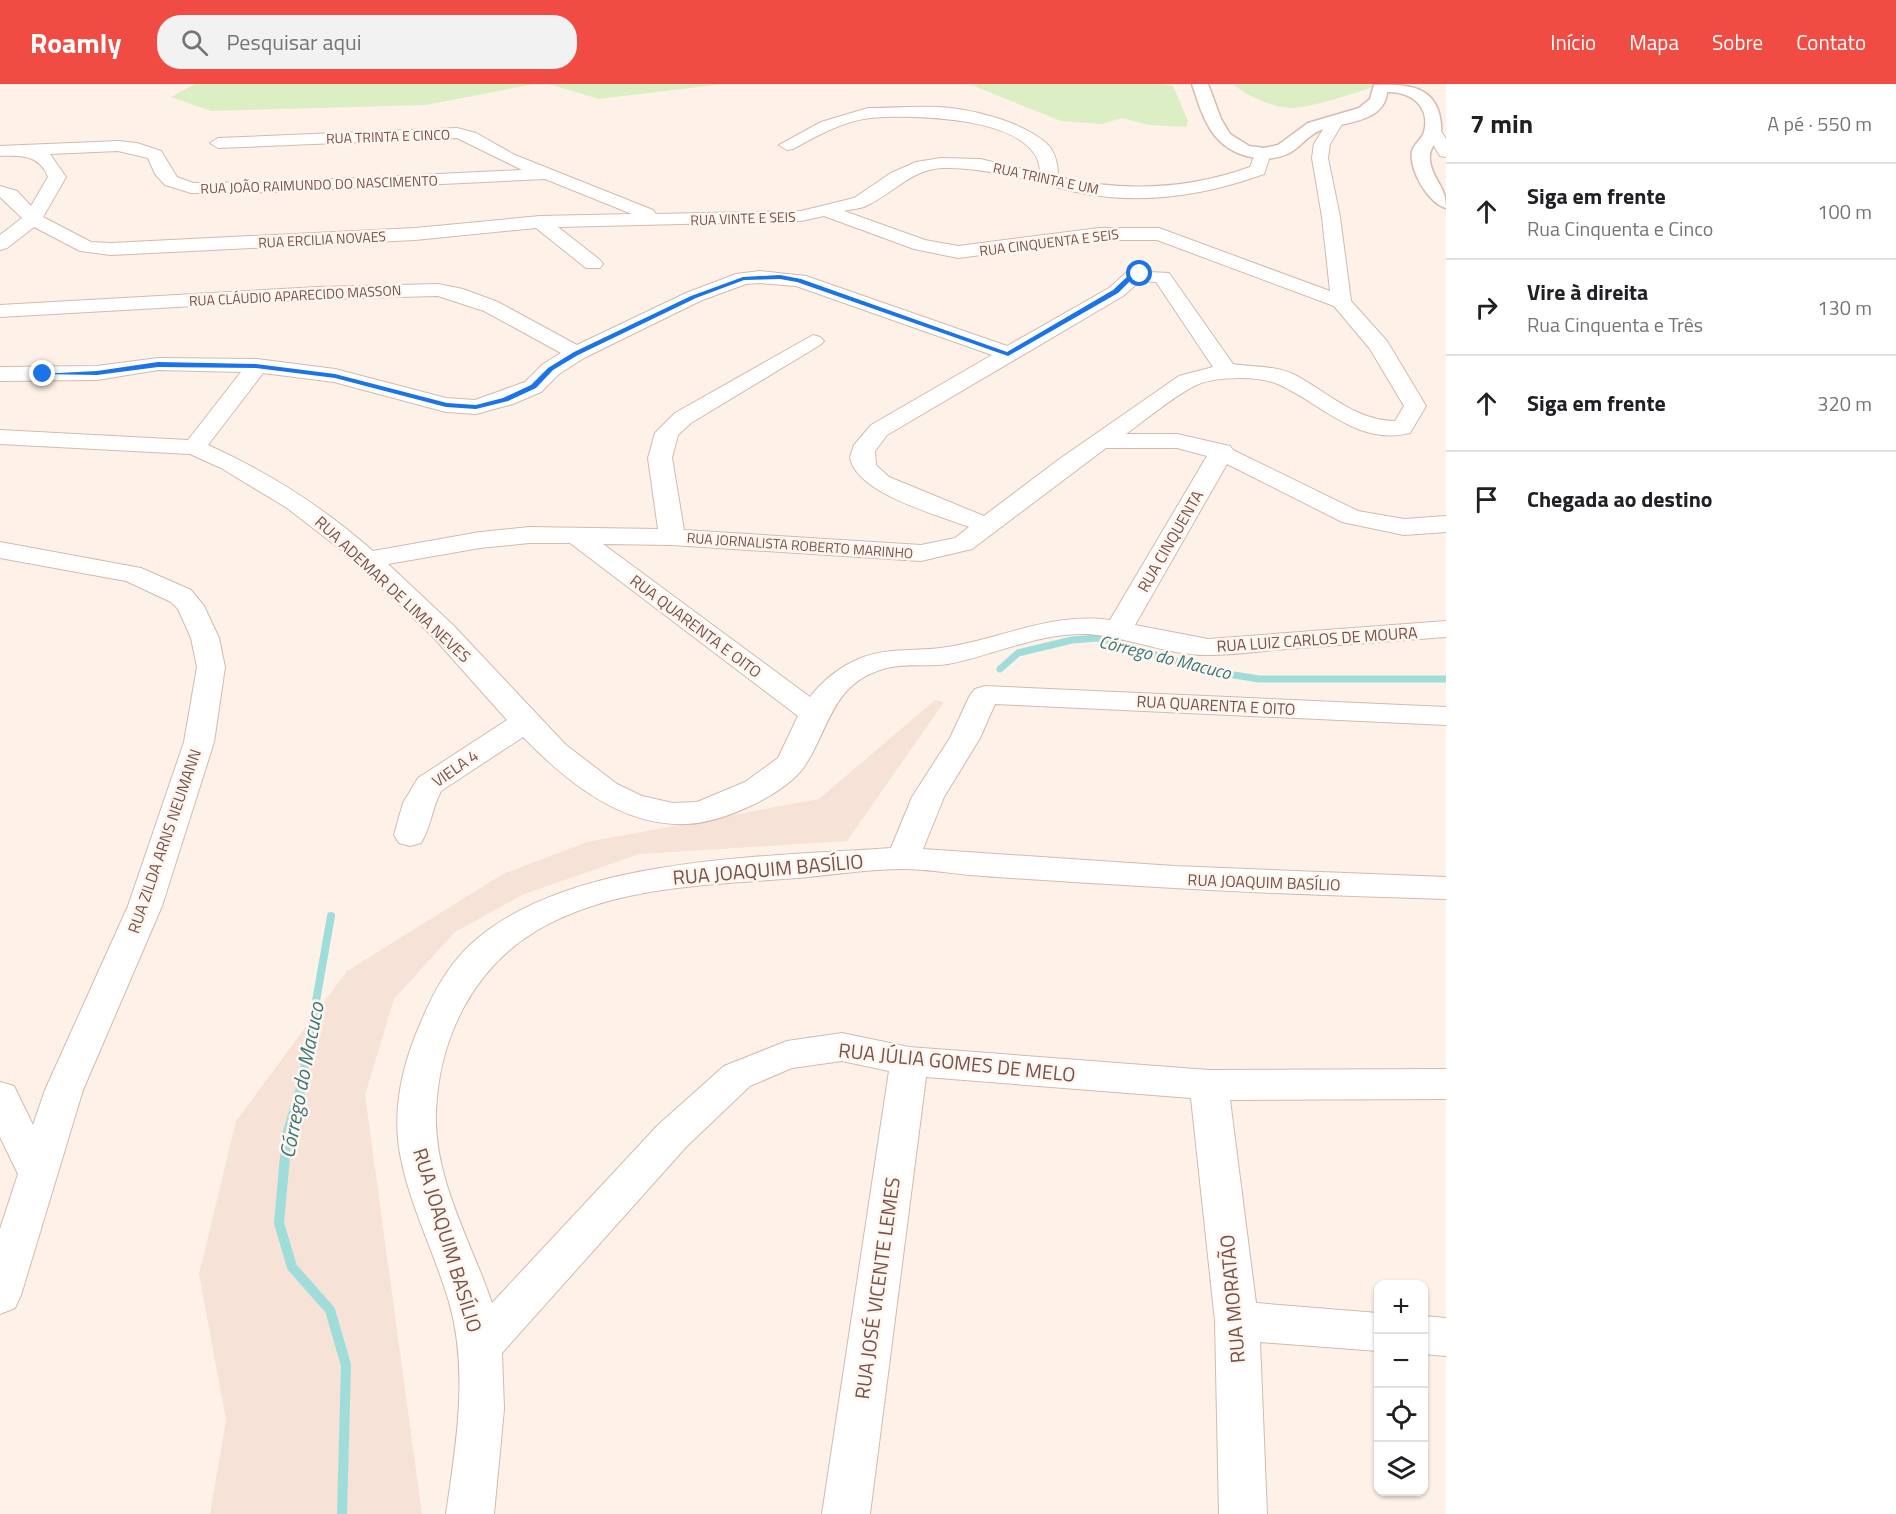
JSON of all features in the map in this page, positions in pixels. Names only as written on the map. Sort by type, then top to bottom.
[{"type":"main road","points":[[1200,84],[1211,118],[1228,143],[1242,151],[1263,153],[1287,148],[1298,136],[1312,128],[1368,110],[1377,102],[1380,88],[1404,87],[1418,90],[1429,104],[1433,131],[1420,151],[1423,172],[1446,202]]},
{"type":"street","points":[[787,146],[827,125],[868,113],[951,113],[993,123],[1016,132],[1041,147],[1049,161],[1049,180]]},
{"type":"street","points":[[1336,121],[1322,144],[1320,159],[1332,226],[1341,302]]},
{"type":"street","points":[[1433,131],[1446,152]]},
{"type":"street","name":"RUA TRINTA E CINCO","points":[[218,143],[457,134],[470,136],[509,159],[661,220]]},
{"type":"street","name":"RUA JOÃO RAIMUNDO DO NASCIMENTO","points":[[8,151],[118,146],[137,148],[155,155],[164,174],[171,181],[190,188],[274,187],[548,174]]},
{"type":"street","points":[[0,244],[33,219],[57,177],[52,162],[41,155],[8,151]]},
{"type":"street","name":"RUA TRINTA E UM","points":[[824,210],[860,202],[897,177],[922,166],[941,163],[980,164],[1111,191],[1179,191],[1243,178],[1258,170],[1263,153]]},
{"type":"street","name":"RUA ERCILIA NOVAES","points":[[0,191],[11,195],[33,219],[87,248],[111,249],[415,234],[540,222],[661,220]]},
{"type":"street","name":"RUA CINQUENTA E SEIS","points":[[824,210],[921,245],[958,252],[1099,234],[1159,234],[1341,302]]},
{"type":"street","name":"RUA VINTE E SEIS","points":[[661,220],[801,216],[824,210]]},
{"type":"street","points":[[540,222],[593,264]]},
{"type":"street","points":[[987,526],[880,482],[866,471],[861,460],[863,447],[879,430],[1116,292],[1131,276],[1148,273],[1162,277],[1226,370]]},
{"type":"street","points":[[0,374],[97,373],[158,364],[256,366],[335,376],[446,405],[476,407],[506,399],[533,387],[551,369],[576,353],[693,297],[743,278],[780,277],[799,280],[1008,354]]},
{"type":"street","name":"RUA CLÁUDIO APARECIDO MASSON","points":[[0,311],[318,293],[438,290],[453,292],[476,301],[576,353]]},
{"type":"street","name":"RUA JORNALISTA ROBERTO MARINHO","points":[[366,560],[512,536],[672,537],[921,553],[963,544],[1066,465],[1187,381],[1226,370],[1284,378],[1348,417],[1376,428],[1402,428],[1415,406],[1379,346],[1341,302]]},
{"type":"street","points":[[672,537],[660,458],[667,433],[683,418],[813,341]]},
{"type":"street","points":[[194,447],[256,366]]},
{"type":"street","name":"RUA ADEMAR DE LIMA NEVES","points":[[0,437],[194,447],[267,483],[315,516],[443,631],[575,770],[607,792],[633,804],[686,814],[725,805],[789,766],[806,736],[814,714]]},
{"type":"street","points":[[1103,441],[1177,441],[1222,452],[1351,517],[1404,527],[1446,524]]},
{"type":"street","name":"RUA CINQUENTA","points":[[1118,630],[1222,452]]},
{"type":"street","name":"RUA QUARENTA E OITO","points":[[579,537],[814,714]]},
{"type":"street","name":"RUA ZILDA ARNS NEUMANN","points":[[0,550],[132,574],[157,583],[181,596],[190,606],[205,638],[211,667],[199,742],[145,906],[64,1089],[0,1295]]},
{"type":"street","name":"RUA LUIZ CARLOS DE MOURA","points":[[814,714],[838,684],[875,662],[949,656],[1047,628],[1086,626],[1118,630],[1178,644],[1208,647],[1446,629]]},
{"type":"street","points":[[903,858],[928,797],[964,738],[985,695],[949,656]]},
{"type":"street","name":"RUA QUARENTA E OITO","points":[[985,695],[1446,716]]},
{"type":"street","name":"VIELA 4","points":[[410,835],[419,802],[429,785],[527,721]]},
{"type":"street","name":"RUA JOAQUIM BASÍLIO","points":[[470,1514],[480,1405],[480,1346],[471,1304],[436,1213],[417,1137],[419,1082],[436,1022],[461,980],[482,953],[513,929],[603,889],[704,873],[903,858],[1047,871],[1223,882],[1446,888]]},
{"type":"street","name":"RUA JÚLIA GOMES DE MELO","points":[[480,1346],[672,1136],[737,1076],[786,1055],[842,1047],[909,1061],[1209,1085],[1446,1084]]},
{"type":"street","name":"RUA JOSÉ VICENTE LEMES","points":[[846,1514],[909,1061]]},
{"type":"street","name":"RUA MORATÃO","points":[[1209,1085],[1237,1321],[1244,1514]]},
{"type":"street","points":[[0,1097],[37,1172]]},
{"type":"street","points":[[1237,1321],[1374,1332]]},
{"type":"street","points":[[1428,1335],[1446,1337]]},
{"type":"shaded area","points":[[935,700],[944,702],[847,841],[639,854],[522,895],[455,932],[394,999],[365,1095],[422,1514],[210,1514],[226,1420],[199,1274],[236,1121],[347,971],[503,874],[587,842],[819,799]]},
{"type":"green space","points":[[195,84],[534,84],[426,105],[211,111],[171,97]]},
{"type":"green space","points":[[549,84],[723,84],[599,99]]},
{"type":"green space","points":[[969,84],[1164,84],[1173,86],[1188,121],[1186,127],[1149,125],[1122,118],[1102,124],[1061,121]]},
{"type":"green space","points":[[1233,84],[1383,84],[1321,103],[1288,108],[1259,100]]},
{"type":"waterway","name":"Córrego do Macuco","points":[[1000,669],[1018,653],[1072,640],[1099,638],[1209,671],[1259,679],[1446,679]]},
{"type":"waterway","name":"Córrego do Macuco","points":[[301,1086],[331,916]]},
{"type":"waterway","name":"Córrego do Macuco","points":[[302,1085],[287,1135],[279,1223],[292,1267],[330,1310],[346,1365],[342,1514]]},
{"type":"route","points":[[43,374],[97,373],[158,364],[256,366],[335,376],[446,405],[476,407],[506,399],[533,387],[551,369],[576,353],[693,297],[743,278],[780,277],[799,280],[1008,354],[1116,292],[1131,276],[1140,274]]}]
